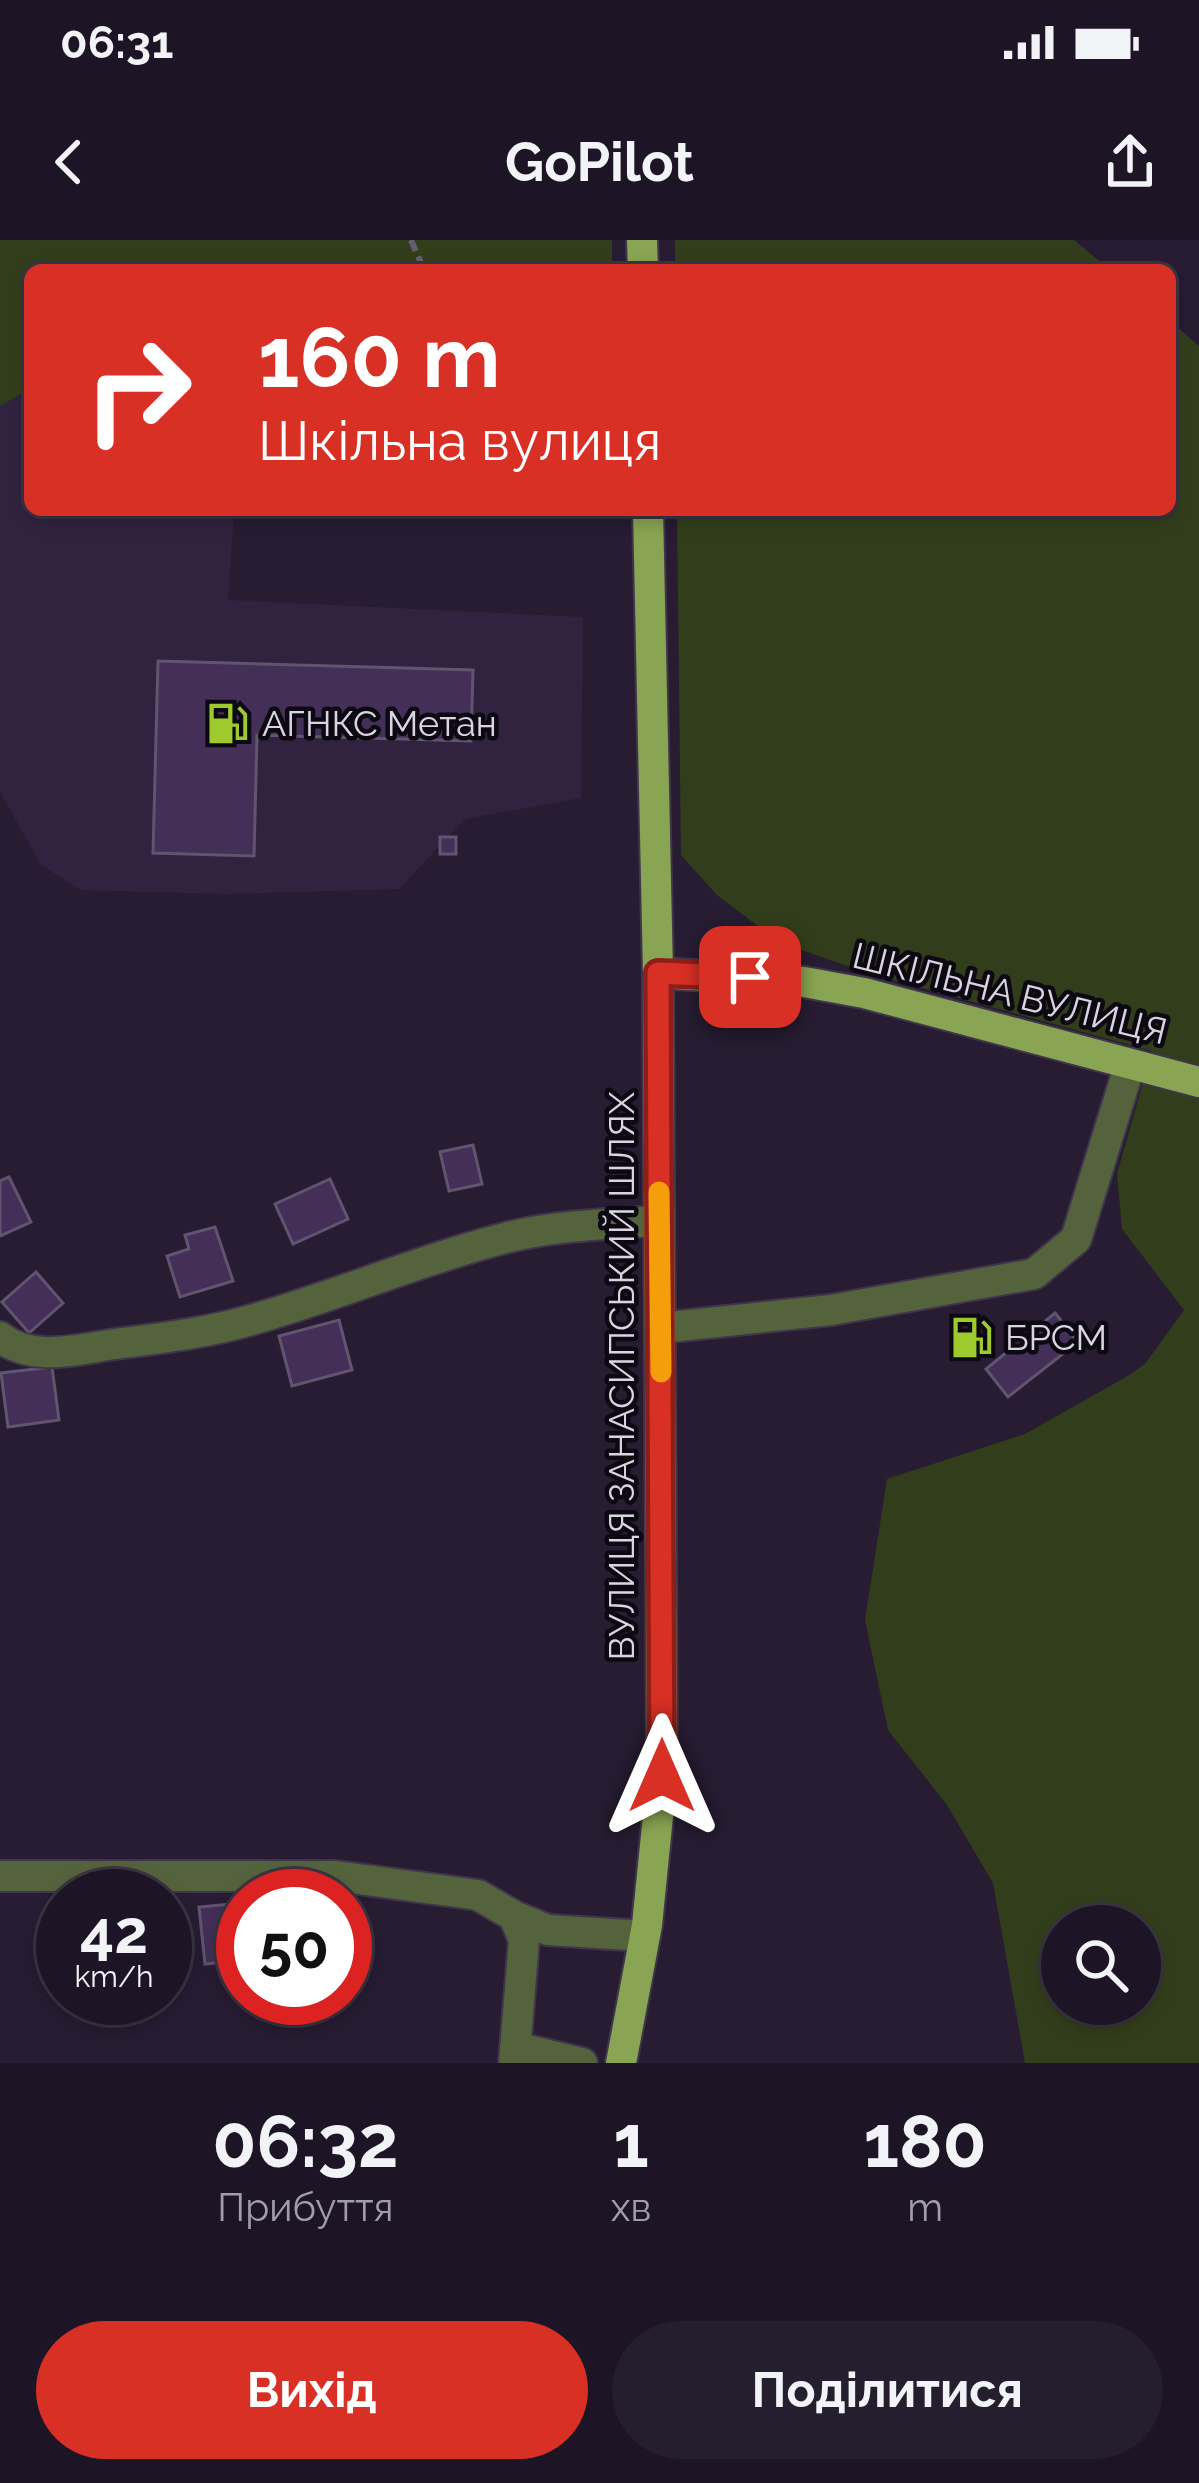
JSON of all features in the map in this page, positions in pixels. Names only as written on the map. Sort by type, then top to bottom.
[{"type":"main road","name":"ВУЛИЦЯ ЗАНАСИПСЬКИЙ ШЛЯХ","points":[[622,2063],[645,1936],[662,1776],[658,973],[648,516]]},
{"type":"main road","name":"ШКІЛЬНА ВУЛИЦЯ","points":[[658,973],[750,977],[844,989],[1199,1082]]},
{"type":"street","points":[[660,1328],[831,1310],[1034,1274],[1076,1239],[1130,1064]]},
{"type":"street","points":[[0,1337],[35,1352],[65,1352],[208,1331],[503,1239],[558,1227],[659,1221]]},
{"type":"street","points":[[0,1876],[336,1876],[478,1895],[548,1930],[645,1936]]},
{"type":"street","points":[[514,1916],[524,1940],[515,2055],[582,2063]]},
{"type":"shaded area","points":[[24,392],[24,516],[234,516],[228,600],[583,617],[581,798],[465,819],[399,889],[227,894],[81,890],[41,865],[0,792],[0,406]]},
{"type":"green space","points":[[0,240],[612,240],[612,264],[24,264],[24,392],[0,406]]},
{"type":"green space","points":[[675,240],[1074,240],[1103,264],[675,264]]},
{"type":"green space","points":[[1176,326],[1199,346],[1199,2063],[1025,2063],[993,1883],[947,1805],[888,1730],[865,1620],[887,1479],[1025,1434],[1126,1377],[1145,1364],[1184,1310],[1122,1229],[1117,1174],[1152,1051],[864,972],[779,942],[717,895],[681,855],[677,516],[1176,516]]},
{"type":"building","points":[[158,661],[473,670],[471,741],[257,735],[254,856],[153,853]]},
{"type":"building","points":[[440,837],[456,837],[456,854],[440,854]]},
{"type":"building","points":[[473,1145],[482,1184],[449,1191],[440,1152]]},
{"type":"building","points":[[9,1177],[31,1222],[0,1236],[0,1181]]},
{"type":"building","points":[[330,1179],[348,1219],[293,1244],[275,1204]]},
{"type":"building","points":[[215,1227],[233,1281],[180,1297],[167,1256],[189,1249],[185,1235]]},
{"type":"building","points":[[36,1272],[63,1303],[29,1333],[2,1302]]},
{"type":"building","points":[[1055,1313],[1078,1342],[1008,1397],[986,1369]]},
{"type":"building","points":[[339,1320],[352,1370],[292,1386],[279,1336]]},
{"type":"building","points":[[52,1367],[59,1420],[8,1427],[1,1373]]},
{"type":"building","points":[[216,1905],[216,1963],[205,1964],[199,1907]]},
{"type":"slow traffic","points":[[659,1192],[661,1372]]},
{"type":"place","name":"АГНКС Метан","points":[[228,723]]},
{"type":"place","name":"БРСМ","points":[[971,1337]]},
{"type":"route","points":[[662,1776],[658,973],[750,977]]}]
